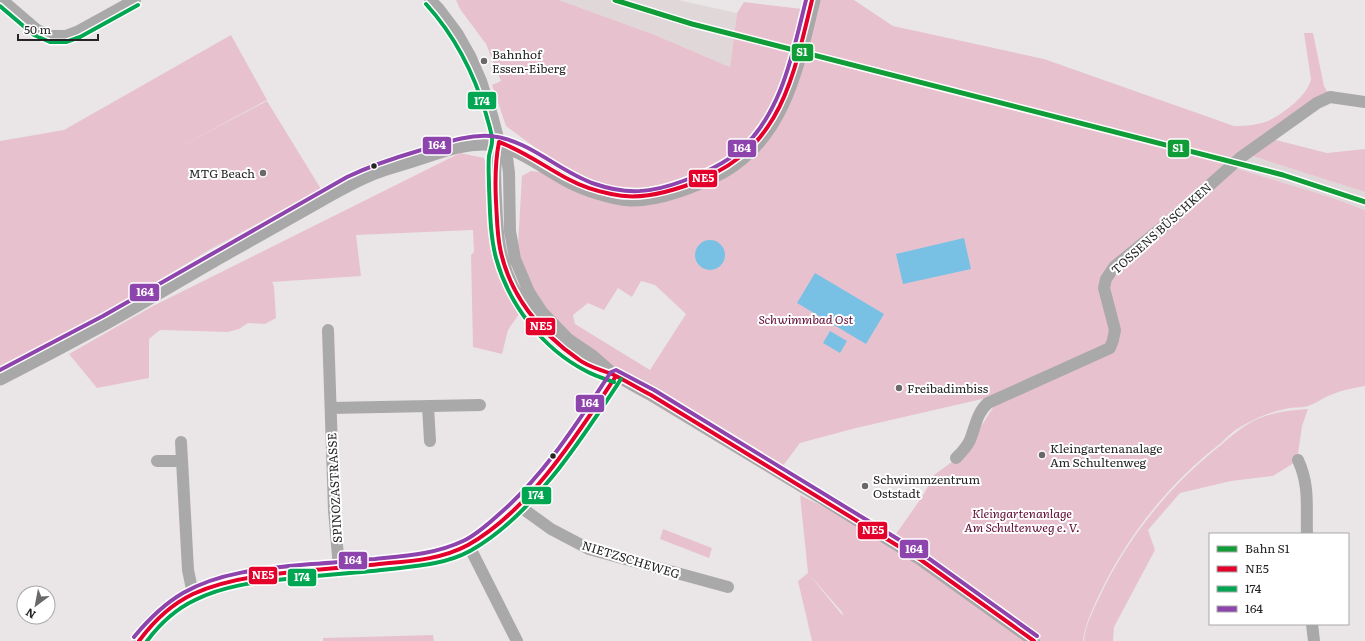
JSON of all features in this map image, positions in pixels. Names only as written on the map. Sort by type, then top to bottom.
[{"type":"street","points":[[2,0],[37,30],[52,36],[66,36],[77,32],[135,0]]},
{"type":"street","points":[[430,0],[456,33],[470,56],[481,81],[492,115],[498,142],[507,157],[509,173],[510,232],[515,259],[529,292],[542,312],[568,339],[616,376],[651,395],[897,544],[942,574],[1034,641]]},
{"type":"street","points":[[0,377],[108,320],[215,257],[334,191],[372,172],[458,145],[478,141],[498,142],[514,147],[528,154],[569,179],[584,186],[629,198],[671,191],[692,184],[722,170],[748,151],[763,133],[780,106],[787,90],[812,0]]},
{"type":"street","name":"TOSSENS BÜSCHKEN","points":[[956,458],[961,454],[969,442],[980,413],[988,403],[1110,348],[1114,340],[1115,330],[1104,288],[1106,279],[1114,267],[1164,226],[1240,158],[1317,103],[1330,97],[1365,102]]},
{"type":"street","name":"SPINOZASTRASSE","points":[[328,330],[334,510],[339,568]]},
{"type":"street","points":[[139,641],[147,630],[165,613],[194,594],[228,582],[261,575],[411,561],[446,554],[468,544],[519,506],[575,436],[616,376]]},
{"type":"street","points":[[331,408],[480,405]]},
{"type":"street","points":[[428,406],[430,441]]},
{"type":"street","points":[[181,442],[188,570],[194,594]]},
{"type":"street","points":[[1298,460],[1304,473],[1306,485],[1306,533]]},
{"type":"street","points":[[157,461],[182,461]]},
{"type":"street","name":"NIETZSCHEWEG","points":[[519,506],[551,529],[589,549],[728,587]]},
{"type":"street","points":[[468,544],[517,641]]},
{"type":"street","points":[[1312,625],[1314,641]]},
{"type":"shaded area","points":[[559,0],[678,0],[737,13],[730,67],[655,35]]},
{"type":"shaded area","points":[[1249,155],[1365,192],[1365,210],[1327,196],[1235,168]]},
{"type":"green space","points":[[456,0],[559,0],[655,35],[730,67],[737,13],[744,2],[802,9],[818,0],[854,0],[893,26],[1044,59],[1234,126],[1266,122],[1282,113],[1295,103],[1309,85],[1311,79],[1304,33],[1313,33],[1324,86],[1331,98],[1235,168],[1327,196],[1365,210],[1365,386],[1330,395],[1306,407],[1283,409],[1270,413],[1243,425],[1184,475],[1151,512],[1136,532],[1110,573],[1087,623],[1083,641],[812,641],[798,581],[808,573],[800,495],[891,541],[922,497],[934,475],[964,453],[996,403],[982,399],[856,428],[800,443],[779,471],[651,395],[558,329],[517,262],[522,176],[531,171],[539,172],[547,155],[506,126],[492,85],[501,81],[486,44],[460,9]],"holes":[[[641,281],[655,285],[686,314],[650,370],[575,324],[573,315],[588,303],[604,310],[618,288],[632,297]],[[808,573],[842,612],[843,616]]]},
{"type":"green space","points":[[231,35],[267,100],[174,150],[267,101],[321,189],[209,250],[101,316],[0,371],[0,141],[64,130]]},
{"type":"green space","points":[[1272,139],[1327,153],[1365,149],[1365,192],[1249,155]]},
{"type":"green space","points":[[460,153],[484,158],[488,171],[492,256],[519,314],[508,330],[502,354],[473,347],[471,255],[474,252],[473,230],[356,235],[361,276],[272,282],[274,286],[276,318],[265,324],[248,323],[239,329],[228,332],[160,330],[149,339],[149,378],[97,388],[69,354],[153,306]]},
{"type":"green space","points":[[1308,409],[1302,426],[1297,461],[1273,476],[1231,481],[1180,493],[1148,530],[1155,550],[1114,627],[1113,641],[1084,641],[1092,613],[1110,576],[1136,534],[1151,514],[1184,478],[1229,438],[1251,422],[1274,413]]},
{"type":"green space","points":[[663,529],[712,548],[709,558],[660,539]]},
{"type":"green space","points":[[433,635],[434,641],[323,641],[323,638]]},
{"type":"water","points":[[964,238],[971,269],[903,284],[896,254]]},
{"type":"water","points":[[710,240],[720,245],[725,255],[720,265],[710,270],[700,265],[695,255],[700,245]]},
{"type":"water","points":[[815,273],[884,314],[866,344],[797,303]]},
{"type":"water","points":[[830,331],[847,341],[840,353],[823,343]]},
{"type":"rail line","name":"S1","points":[[615,0],[692,24],[1283,175],[1365,202]]},
{"type":"transit line","name":"164","points":[[0,370],[103,316],[347,177],[382,162],[445,143],[463,138],[482,136],[505,139],[532,150],[582,179],[607,188],[618,190],[639,191],[660,188],[705,172],[719,165],[738,152],[753,137],[765,120],[784,82],[806,0]]},
{"type":"transit line","name":"NE5","points":[[499,142],[534,159],[578,184],[620,196],[639,196],[667,191],[685,186],[717,172],[742,156],[761,136],[776,114],[797,61],[812,0]]},
{"type":"transit line","name":"174","points":[[426,4],[455,42],[476,84],[486,114],[492,140],[489,156],[489,167],[490,213],[493,240],[496,258],[510,292],[519,309],[530,324],[556,351],[570,362],[586,371],[614,382]]},
{"type":"transit line","name":"174","points":[[0,6],[34,35],[50,42],[66,42],[80,37],[138,5]]},
{"type":"transit line","name":"NE5","points":[[499,142],[495,187],[499,242],[504,265],[528,311],[551,337],[582,362],[616,376],[651,395],[921,560],[1034,641]]},
{"type":"transit line","name":"164","points":[[134,637],[169,602],[198,586],[229,575],[262,569],[420,554],[442,549],[468,539],[489,523],[530,484],[559,448],[611,372],[616,370],[654,390],[924,555],[1037,636]]},
{"type":"transit line","name":"NE5","points":[[139,641],[150,627],[170,608],[185,598],[204,589],[238,580],[272,574],[420,560],[440,556],[468,545],[491,530],[532,492],[551,470],[616,376]]},
{"type":"transit line","name":"174","points":[[147,641],[162,623],[181,608],[195,600],[217,591],[251,583],[274,580],[442,562],[470,551],[493,536],[535,497],[573,450],[621,379]]},
{"type":"place","name":"Bahnhof Essen-Eiberg","points":[[484,61]]},
{"type":"place","name":"MTG Beach","points":[[263,173]]},
{"type":"place","name":"Freibadimbiss","points":[[899,388]]},
{"type":"place","name":"Kleingartenanalage Am Schultenweg","points":[[1042,455]]},
{"type":"place","name":"Schwimmzentrum Oststadt","points":[[865,486]]},
{"type":"park label","name":"Schwimmbad Ost","points":[[806,319]]},
{"type":"park label","name":"Kleingartenanlage Am Schultenweg e. V.","points":[[1022,520]]}]
